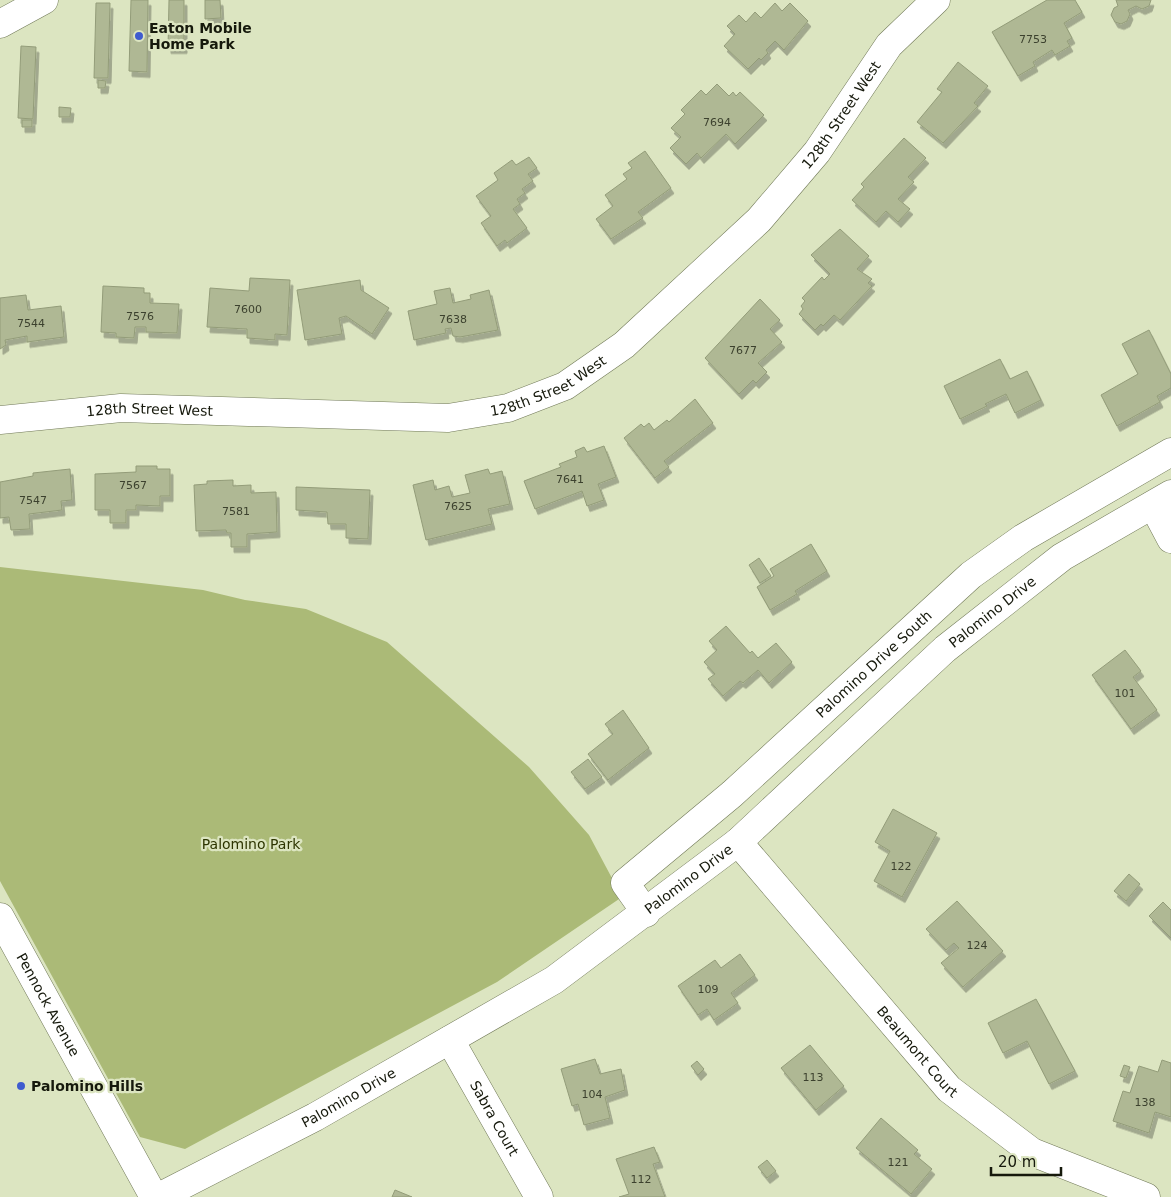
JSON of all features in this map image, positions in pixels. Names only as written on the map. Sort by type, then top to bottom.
[{"type":"street","points":[[0,24],[44,0]]},
{"type":"street","name":"128th Street West","points":[[0,420],[121,408],[448,418],[508,408],[565,386],[624,346],[759,220],[817,152],[889,45],[936,0]]},
{"type":"street","name":"Palomino Drive South","points":[[646,913],[625,883],[732,794],[971,575],[1023,538],[1171,452]]},
{"type":"street","points":[[1162,499],[1171,539]]},
{"type":"street","name":"Palomino Drive","points":[[159,1197],[315,1117],[554,980],[646,913],[738,842],[945,649],[1062,558],[1162,499]]},
{"type":"street","name":"Beaumont Court","points":[[738,842],[949,1089],[1032,1152],[1146,1197]]},
{"type":"street","name":"Pennock Avenue","points":[[0,916],[154,1197]]},
{"type":"street","name":"Sabra Court","points":[[450,1040],[539,1197]]},
{"type":"green space","name":"Palomino Park","points":[[0,567],[203,590],[245,600],[306,609],[387,642],[529,767],[589,835],[622,897],[497,982],[185,1149],[140,1137],[0,881]]},
{"type":"building","name":"Eaton Mobile Home Park","points":[[131,0],[148,0],[147,72],[129,71]]},
{"type":"building","name":"Eaton Mobile Home Park","points":[[169,0],[184,0],[184,48],[168,48]]},
{"type":"building","name":"Eaton Mobile Home Park","points":[[205,0],[220,0],[221,18],[205,19]]},
{"type":"building","points":[[1047,0],[1075,0],[1082,12],[1064,23],[1072,38],[1067,41],[1070,46],[1055,55],[1052,50],[1033,62],[1035,66],[1018,76],[992,32]]},
{"type":"building","points":[[1116,0],[1151,0],[1149,6],[1142,9],[1136,6],[1128,10],[1130,14],[1127,21],[1121,24],[1115,22],[1111,15],[1114,8],[1118,6]]},
{"type":"building","name":"Eaton Mobile Home Park","points":[[96,3],[110,3],[108,78],[94,78]]},
{"type":"building","points":[[775,3],[782,11],[790,3],[808,21],[784,50],[775,41],[766,50],[768,53],[761,60],[759,58],[748,69],[724,46],[735,34],[727,26],[739,15],[746,22],[755,12],[761,18]]},
{"type":"building","points":[[21,46],[36,47],[33,119],[18,118]]},
{"type":"building","points":[[958,62],[988,86],[974,103],[978,106],[943,143],[917,122],[942,92],[937,89]]},
{"type":"building","points":[[98,80],[106,81],[105,88],[98,88]]},
{"type":"building","points":[[717,84],[729,96],[733,92],[736,96],[740,92],[764,115],[735,144],[726,134],[701,158],[697,153],[686,164],[670,148],[681,137],[671,128],[685,114],[681,110],[701,90],[706,95]]},
{"type":"building","points":[[59,107],[71,108],[70,117],[59,117]]},
{"type":"building","points":[[22,120],[32,120],[32,127],[22,127]]},
{"type":"building","points":[[904,138],[926,158],[908,177],[914,182],[898,199],[910,209],[898,222],[886,211],[876,222],[852,200],[864,187],[861,184]]},
{"type":"building","points":[[645,151],[671,188],[638,212],[643,218],[611,239],[596,219],[613,206],[605,195],[627,179],[623,174],[632,168],[628,163]]},
{"type":"building","points":[[529,157],[537,168],[528,174],[533,181],[522,189],[525,193],[517,199],[520,204],[513,209],[527,228],[507,243],[505,240],[497,246],[481,223],[491,216],[476,196],[498,180],[494,173],[512,160],[516,165]]},
{"type":"building","points":[[840,229],[869,256],[857,269],[872,279],[868,283],[872,286],[840,320],[834,315],[823,326],[821,324],[815,330],[799,314],[803,309],[801,306],[805,301],[802,298],[822,277],[824,280],[830,274],[811,255]]},
{"type":"building","points":[[250,278],[290,280],[287,335],[275,334],[275,340],[247,338],[247,329],[207,327],[210,288],[249,291]]},
{"type":"building","points":[[360,280],[361,290],[389,308],[372,334],[346,316],[339,318],[342,334],[305,340],[297,290]]},
{"type":"building","points":[[103,286],[144,288],[144,293],[150,293],[150,303],[179,304],[177,333],[146,332],[146,327],[135,327],[134,338],[116,337],[116,333],[101,332]]},
{"type":"building","points":[[450,288],[453,303],[471,299],[470,295],[489,290],[498,330],[460,337],[453,336],[451,328],[445,329],[446,333],[414,340],[408,311],[437,304],[434,291]]},
{"type":"building","points":[[26,295],[28,310],[61,306],[64,337],[27,342],[27,336],[5,340],[6,345],[0,349],[0,298]]},
{"type":"building","points":[[760,299],[780,320],[770,329],[782,342],[758,363],[767,372],[756,383],[753,380],[739,394],[705,358]]},
{"type":"building","points":[[1149,330],[1171,374],[1171,388],[1157,396],[1160,402],[1117,426],[1101,395],[1138,374],[1122,344]]},
{"type":"building","points":[[1000,359],[1010,379],[1027,371],[1041,400],[1015,413],[1006,394],[960,419],[944,386]]},
{"type":"building","points":[[695,399],[713,423],[664,461],[669,467],[655,478],[624,438],[641,424],[644,427],[649,423],[654,430],[667,420],[669,422]]},
{"type":"building","points":[[604,446],[616,477],[598,484],[604,500],[587,506],[582,491],[535,509],[524,481],[561,467],[559,464],[577,457],[575,451],[584,447],[587,452]]},
{"type":"building","points":[[136,466],[157,466],[157,469],[170,469],[170,496],[160,496],[160,506],[136,505],[136,510],[126,510],[126,523],[110,523],[110,510],[95,510],[95,474],[136,472]]},
{"type":"building","points":[[70,469],[72,500],[61,501],[62,510],[29,514],[30,529],[11,530],[9,517],[0,518],[0,482],[33,476],[33,473]]},
{"type":"building","points":[[488,469],[490,474],[502,471],[510,504],[488,509],[492,524],[426,540],[413,485],[433,480],[435,490],[449,486],[452,497],[470,493],[465,475]]},
{"type":"building","points":[[233,480],[233,486],[251,485],[251,493],[276,492],[277,532],[247,534],[247,547],[231,547],[231,533],[227,533],[226,530],[196,531],[194,485],[207,484],[207,481]]},
{"type":"building","points":[[296,487],[370,490],[368,539],[346,538],[346,524],[328,524],[327,512],[296,510]]},
{"type":"building","points":[[811,544],[827,571],[795,591],[797,594],[770,610],[757,587],[774,576],[770,569]]},
{"type":"building","points":[[759,558],[771,576],[760,583],[749,565]]},
{"type":"building","points":[[726,626],[750,653],[752,651],[758,658],[776,643],[792,662],[769,683],[758,670],[743,683],[740,681],[723,696],[708,679],[715,674],[704,662],[717,650],[709,641]]},
{"type":"building","points":[[1125,650],[1141,671],[1133,677],[1157,710],[1131,729],[1092,675]]},
{"type":"building","points":[[623,710],[649,748],[608,780],[588,754],[613,734],[605,724]]},
{"type":"building","points":[[588,759],[602,777],[585,789],[571,772]]},
{"type":"building","points":[[893,809],[937,833],[902,897],[874,881],[890,851],[875,842]]},
{"type":"building","points":[[1129,874],[1140,884],[1126,901],[1114,891]]},
{"type":"building","points":[[957,901],[1003,951],[963,987],[941,963],[959,948],[954,943],[946,950],[926,929]]},
{"type":"building","points":[[1163,902],[1171,910],[1171,938],[1149,916]]},
{"type":"building","points":[[740,954],[755,975],[731,993],[738,1003],[714,1020],[707,1009],[698,1015],[678,986],[715,960],[721,968]]},
{"type":"building","points":[[1036,999],[1075,1071],[1049,1084],[1027,1041],[1003,1053],[988,1023]]},
{"type":"building","points":[[810,1045],[844,1086],[816,1110],[781,1068]]},
{"type":"building","points":[[595,1059],[600,1074],[621,1069],[625,1090],[605,1097],[610,1118],[584,1125],[578,1104],[572,1106],[561,1069]]},
{"type":"building","points":[[1162,1060],[1171,1063],[1171,1117],[1155,1112],[1149,1133],[1113,1121],[1123,1091],[1130,1093],[1139,1066],[1158,1072]]},
{"type":"building","points":[[697,1061],[704,1069],[698,1075],[691,1066]]},
{"type":"building","points":[[1124,1065],[1130,1067],[1126,1078],[1120,1076]]},
{"type":"building","points":[[881,1118],[918,1150],[914,1154],[932,1169],[911,1194],[856,1148]]},
{"type":"building","points":[[654,1147],[660,1162],[653,1164],[665,1197],[619,1197],[629,1194],[616,1159]]},
{"type":"building","points":[[767,1160],[776,1171],[767,1178],[758,1167]]},
{"type":"building","points":[[395,1190],[412,1197],[392,1197]]},
{"type":"place","name":"Eaton Mobile Home Park","points":[[139,36]]},
{"type":"place","name":"Palomino Hills","points":[[21,1086]]}]
